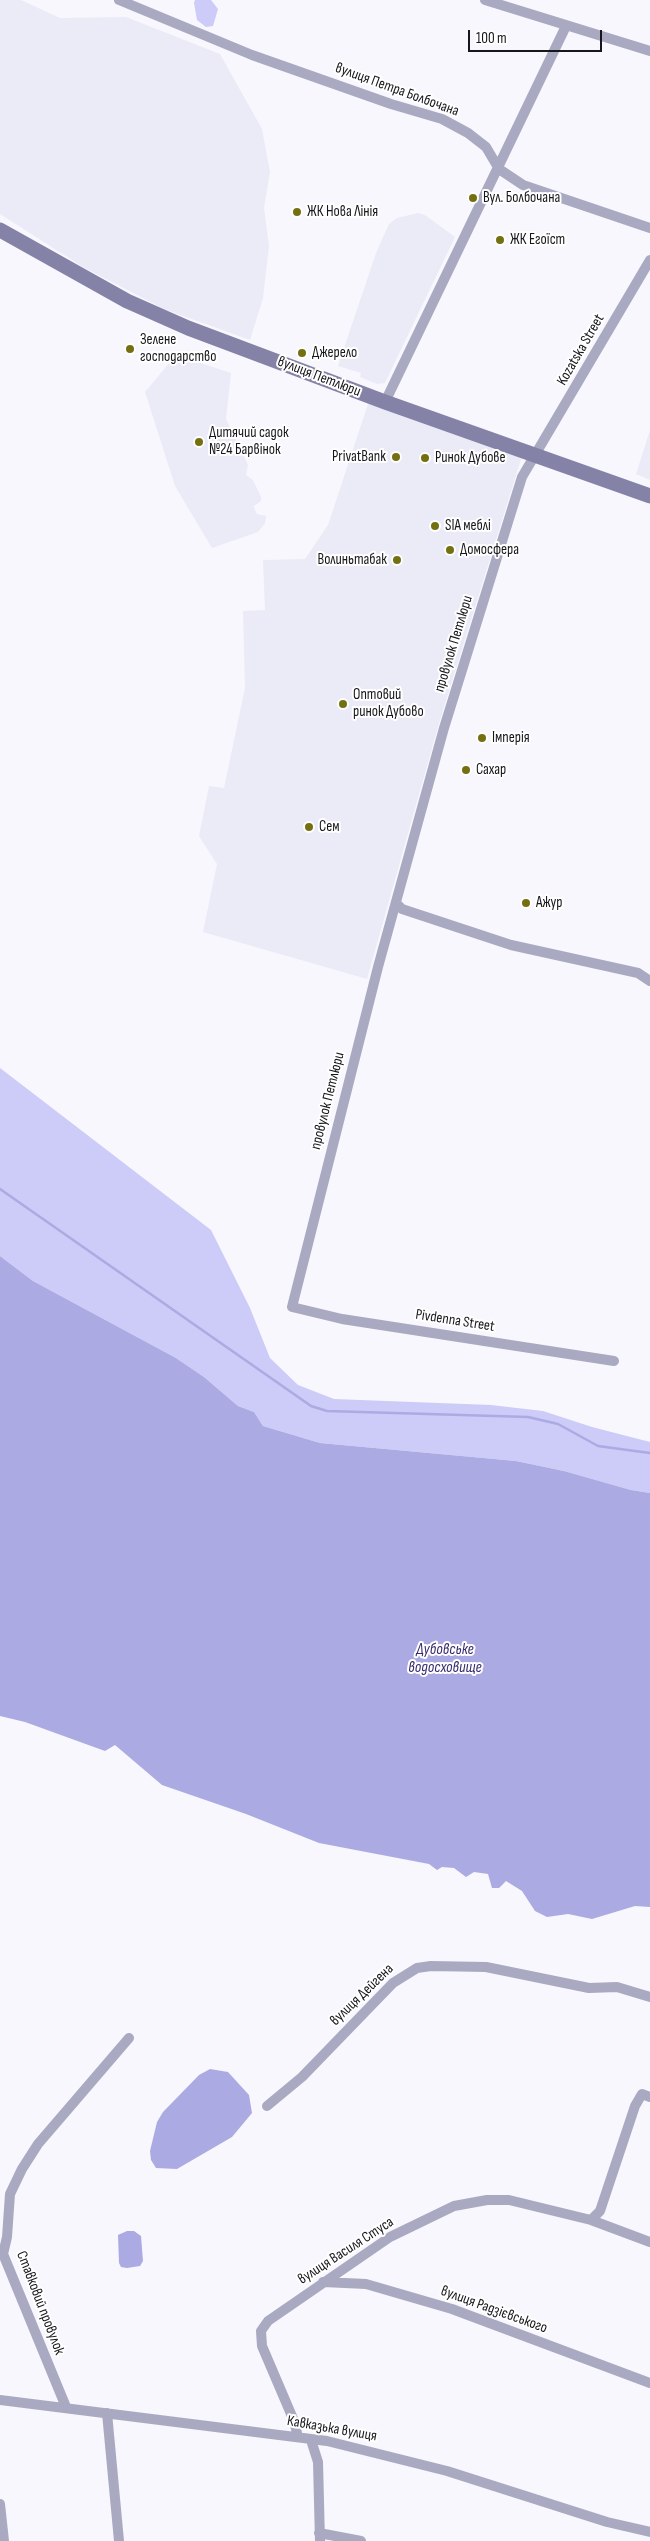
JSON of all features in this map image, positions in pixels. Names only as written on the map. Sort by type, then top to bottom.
[{"type":"main road","name":"вулиця Петлюри","points":[[0,230],[136,305],[188,328],[385,402],[650,496]]},
{"type":"street","name":"вулиця Петра Болбочана","points":[[119,0],[252,55],[391,104],[442,119],[468,133],[486,147],[499,170],[523,185],[650,228]]},
{"type":"street","points":[[485,0],[650,52]]},
{"type":"street","points":[[385,402],[499,170],[566,26]]},
{"type":"street","name":"Kozatska Street","points":[[536,455],[650,260]]},
{"type":"street","name":"провулок Петлюри","points":[[292,1307],[396,903],[444,728],[522,477],[536,455]]},
{"type":"street","points":[[396,903],[402,909],[511,945],[638,973],[650,981]]},
{"type":"street","name":"Pivdenna Street","points":[[292,1307],[342,1319],[614,1360]]},
{"type":"street","name":"вулиця Дейгена","points":[[267,2106],[302,2077],[393,1983],[418,1968],[431,1966],[486,1967],[589,1988],[617,1987],[650,1997]]},
{"type":"street","name":"Ставковий провулок","points":[[66,2407],[1,2254],[7,2238],[10,2194],[22,2169],[38,2144],[129,2038]]},
{"type":"street","points":[[591,2220],[600,2211],[635,2106],[642,2094],[650,2097]]},
{"type":"street","name":"вулиця Василя Стуса","points":[[298,2437],[294,2421],[262,2346],[261,2331],[268,2321],[390,2237],[442,2212],[468,2202],[509,2200],[591,2220],[650,2242]]},
{"type":"street","name":"вулиця Радзієвського","points":[[323,2282],[366,2284],[452,2309],[650,2383]]},
{"type":"street","name":"Кавказька вулиця","points":[[0,2400],[327,2441],[393,2456],[607,2522],[650,2532]]},
{"type":"street","points":[[107,2413],[119,2541]]},
{"type":"street","points":[[311,2440],[318,2462],[319,2537],[362,2541]]},
{"type":"street","points":[[0,2504],[4,2541]]},
{"type":"shaded area","points":[[0,0],[21,0],[60,18],[126,17],[220,54],[262,129],[270,172],[264,208],[269,246],[263,298],[250,340],[164,309],[83,267],[0,214]]},
{"type":"shaded area","points":[[195,0],[211,0],[218,9],[213,26],[206,27],[197,20]]},
{"type":"shaded area","points":[[418,213],[425,215],[455,237],[385,383],[377,384],[360,377],[361,373],[338,366],[376,253],[389,224],[397,218]]},
{"type":"shaded area","name":"Дитячий садок №24 Барвінок","points":[[176,355],[231,373],[226,419],[248,465],[246,475],[253,480],[261,497],[261,501],[254,506],[255,510],[257,514],[266,516],[265,523],[258,532],[212,548],[175,486],[145,392]]},
{"type":"shaded area","name":"Оптовий ринок Дубово","points":[[369,401],[522,456],[440,720],[367,979],[203,932],[217,864],[199,836],[209,786],[224,788],[245,688],[243,611],[265,610],[263,560],[305,559],[328,525]]},
{"type":"shaded area","points":[[650,430],[650,480],[636,474]]},
{"type":"shaded area","points":[[0,1068],[211,1230],[250,1308],[270,1358],[298,1385],[334,1399],[491,1405],[543,1411],[592,1427],[650,1442],[650,1493],[516,1461],[320,1443],[263,1426],[254,1412],[238,1406],[204,1377],[176,1358],[33,1281],[0,1256]]},
{"type":"water","name":"Дубовське водосховище","points":[[0,1256],[33,1281],[176,1358],[204,1377],[238,1406],[254,1412],[263,1426],[320,1443],[516,1461],[650,1493],[650,1907],[635,1906],[592,1919],[568,1914],[547,1917],[535,1911],[522,1891],[506,1881],[499,1888],[492,1888],[488,1874],[474,1872],[466,1877],[454,1868],[442,1867],[437,1870],[429,1864],[319,1843],[246,1814],[162,1785],[115,1745],[105,1751],[25,1722],[0,1716]]},
{"type":"water","points":[[210,2069],[228,2072],[249,2095],[252,2113],[232,2137],[177,2169],[156,2168],[151,2160],[150,2151],[157,2122],[163,2112],[199,2075]]},
{"type":"water","points":[[127,2231],[134,2231],[141,2236],[143,2261],[140,2266],[127,2268],[121,2267],[119,2263],[118,2235]]},
{"type":"waterway","points":[[0,1189],[311,1406],[327,1411],[528,1417],[558,1424],[598,1446],[650,1453]]},
{"type":"place","name":"Вул. Болбочана","points":[[473,198]]},
{"type":"place","name":"ЖК Нова Лінія","points":[[297,212]]},
{"type":"place","name":"ЖК Егоїст","points":[[500,240]]},
{"type":"place","name":"Зелене господарство","points":[[130,349]]},
{"type":"place","name":"Джерело","points":[[302,353]]},
{"type":"place","name":"Дитячий садок №24 Барвінок","points":[[199,442]]},
{"type":"place","name":"PrivatBank","points":[[396,457]]},
{"type":"place","name":"Ринок Дубове","points":[[425,458]]},
{"type":"place","name":"SIA меблі","points":[[435,526]]},
{"type":"place","name":"Домосфера","points":[[450,550]]},
{"type":"place","name":"Волиньтабак","points":[[397,560]]},
{"type":"place","name":"Оптовий ринок Дубово","points":[[343,704]]},
{"type":"place","name":"Імперія","points":[[482,738]]},
{"type":"place","name":"Сахар","points":[[466,770]]},
{"type":"place","name":"Сем","points":[[309,827]]},
{"type":"place","name":"Ажур","points":[[526,903]]}]
